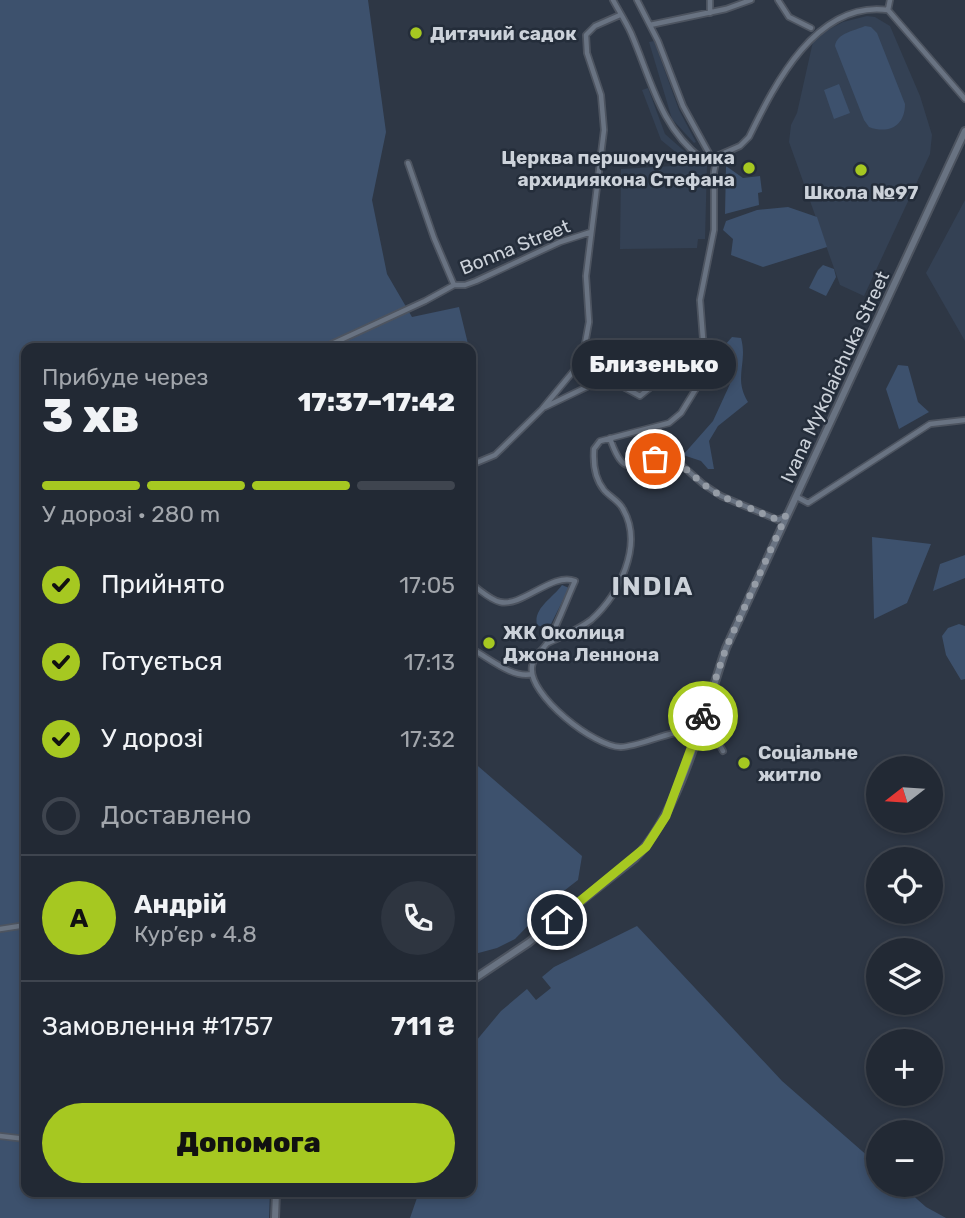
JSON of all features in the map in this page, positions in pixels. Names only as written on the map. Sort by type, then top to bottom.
[{"type":"street","points":[[613,0],[630,31],[670,127],[702,159],[740,146],[749,137],[796,46]]},
{"type":"street","points":[[637,0],[658,41],[683,106],[714,157],[714,230],[701,300],[705,365],[694,395],[676,418],[660,426],[596,444],[594,467],[602,486],[622,506],[626,514],[632,537],[629,557],[610,600],[577,629],[548,643],[535,656],[531,668],[539,691],[553,709],[604,743],[621,747],[683,731],[698,731],[713,739],[723,751]]},
{"type":"street","points":[[710,0],[710,13]]},
{"type":"street","points":[[650,25],[710,13],[751,0]]},
{"type":"street","points":[[778,0],[789,17],[811,29]]},
{"type":"street","points":[[888,10],[890,0]]},
{"type":"street","points":[[869,3],[888,10],[965,99]]},
{"type":"street","points":[[476,462],[495,456],[542,409],[576,368],[584,344],[589,322],[585,281],[604,130],[601,95],[587,53],[586,35],[594,26],[620,15]]},
{"type":"street","points":[[805,35],[817,22]]},
{"type":"street","name":"Ivana Mykolaichuka Street","points":[[476,978],[528,943],[646,847],[666,816],[726,648],[965,131]]},
{"type":"street","name":"Bonna Street","points":[[408,163],[434,238],[454,285],[476,281],[560,242],[591,232]]},
{"type":"street","points":[[334,343],[454,285]]},
{"type":"street","points":[[542,409],[593,384],[616,383],[640,396],[684,360],[705,365]]},
{"type":"street","points":[[797,497],[808,503],[930,424],[965,420]]},
{"type":"street","points":[[610,439],[617,459],[625,465],[636,465],[670,455],[721,496],[778,520],[786,516]]},
{"type":"street","points":[[476,587],[498,602],[511,602],[545,586],[569,579],[575,581],[548,643]]},
{"type":"street","points":[[476,651],[516,674],[532,674]]},
{"type":"street","points":[[0,929],[21,926]]},
{"type":"street","points":[[0,1136],[21,1138]]},
{"type":"street","points":[[275,1197],[275,1218]]},
{"type":"shaded area","points":[[0,0],[368,0],[386,132],[372,200],[387,274],[412,317],[459,307],[468,343],[21,343],[21,1197],[270,1197],[269,1218],[0,1218]]},
{"type":"shaded area","name":"Школа №97","points":[[867,16],[875,17],[890,26],[920,96],[932,135],[930,154],[864,296],[840,285],[789,142],[814,37],[843,22]]},
{"type":"shaded area","points":[[865,26],[871,27],[877,33],[905,104],[899,123],[889,129],[869,127],[864,120],[835,46],[842,35]]},
{"type":"shaded area","points":[[654,41],[679,110],[696,142],[694,143],[672,119],[649,42]]},
{"type":"shaded area","points":[[839,84],[850,113],[834,119],[824,90]]},
{"type":"shaded area","points":[[648,88],[665,134],[691,157],[688,162],[661,140],[642,90]]},
{"type":"shaded area","points":[[707,164],[705,239],[698,239],[697,248],[620,249],[621,169]]},
{"type":"shaded area","points":[[726,166],[743,178],[760,176],[762,192],[758,193],[759,205],[725,214]]},
{"type":"shaded area","points":[[965,200],[965,341],[926,273]]},
{"type":"shaded area","points":[[788,207],[817,217],[827,247],[763,267],[731,255],[733,239],[723,230],[726,221],[757,210]]},
{"type":"shaded area","points":[[823,265],[834,269],[836,277],[826,296],[809,288]]},
{"type":"shaded area","points":[[732,337],[741,338],[741,378],[748,402],[718,426],[709,441],[714,469],[708,469],[701,461],[683,455],[713,421],[730,384],[731,353],[725,345]]},
{"type":"shaded area","points":[[898,365],[908,366],[918,402],[929,412],[899,429],[886,389]]},
{"type":"shaded area","points":[[872,537],[931,544],[907,603],[874,619]]},
{"type":"shaded area","points":[[965,555],[965,578],[933,591],[940,564]]},
{"type":"shaded area","points":[[562,585],[569,588],[550,626],[545,628],[537,625],[541,608]]},
{"type":"shaded area","points":[[959,624],[965,626],[965,679],[961,680],[946,655],[942,636],[948,628]]},
{"type":"shaded area","points":[[476,764],[582,856],[578,880],[556,897],[515,939],[476,954]]},
{"type":"shaded area","points":[[637,926],[782,1081],[866,1154],[866,1197],[915,1197],[946,1218],[410,1218],[417,1197],[476,1197],[476,1041],[501,1011],[527,989],[536,1000],[551,988],[542,977],[554,967]]},
{"type":"way so far","points":[[655,459],[670,455],[721,496],[778,520],[786,516],[726,648],[703,716]]},
{"type":"place","name":"Дитячий садок","points":[[416,33]]},
{"type":"place","name":"Церква першомученика архидиякона Стефана","points":[[749,168]]},
{"type":"place","name":"Школа №97","points":[[861,170]]},
{"type":"place","name":"Близенько","points":[[655,459]]},
{"type":"place","name":"ЖК Околиця Джона Леннона","points":[[489,643]]},
{"type":"place","name":"Соціальне житло","points":[[744,763]]},
{"type":"district","name":"INDIA","points":[[653,586]]},
{"type":"route","points":[[557,920],[646,847],[666,816],[703,716]]}]
